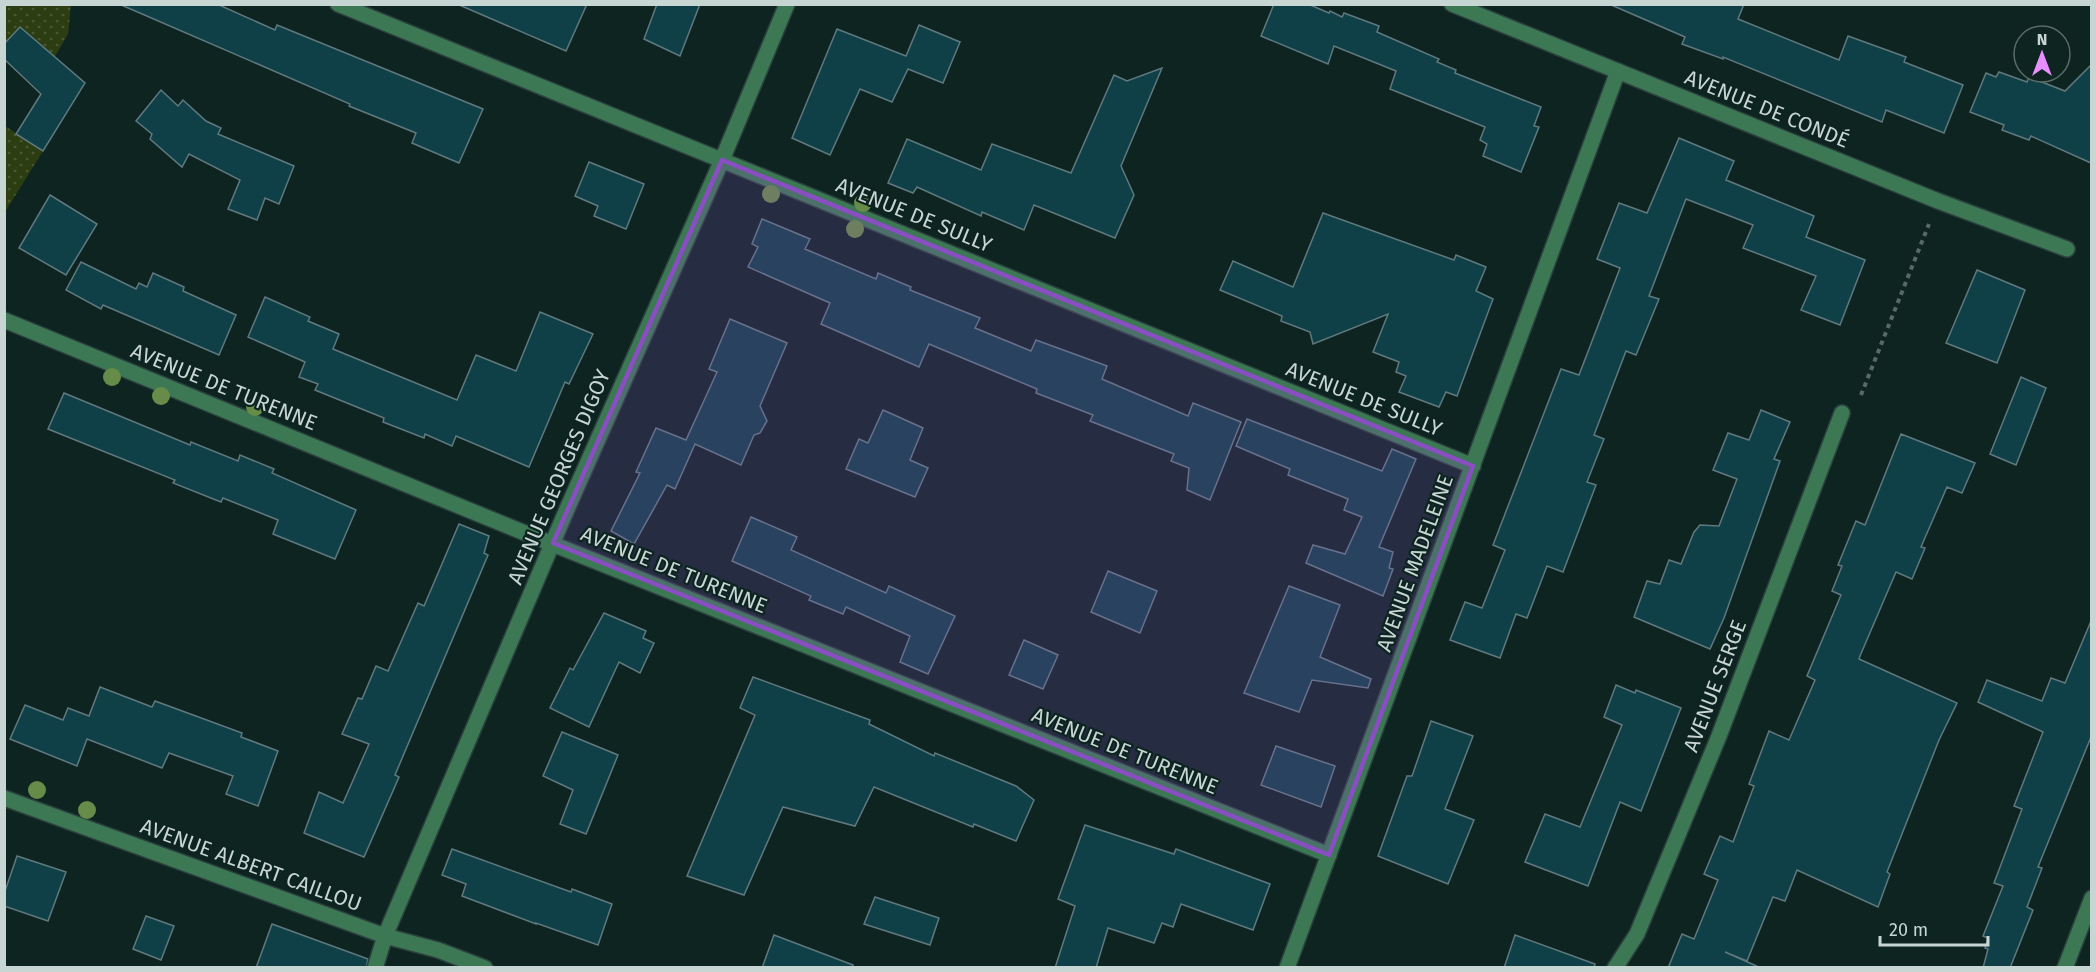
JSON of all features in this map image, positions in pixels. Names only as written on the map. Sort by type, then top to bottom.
[{"type":"street","name":"AVENUE DE SULLY","points":[[338,4],[1473,466]]},
{"type":"street","name":"AVENUE GEORGES DIGOY","points":[[375,968],[385,936],[553,543],[722,160],[787,4]]},
{"type":"street","name":"AVENUE DE CONDÉ","points":[[1452,4],[1938,201],[2067,249]]},
{"type":"street","name":"AVENUE MADELEINE","points":[[1287,968],[1618,71]]},
{"type":"street","name":"AVENUE DE TURENNE","points":[[4,320],[1329,855]]},
{"type":"street","name":"AVENUE SERGE","points":[[1615,968],[1637,934],[1714,747],[1842,413]]},
{"type":"street","name":"AVENUE ALBERT CAILLOU","points":[[4,798],[385,936],[438,950],[485,968]]},
{"type":"street","points":[[2065,968],[2091,898]]},
{"type":"path","points":[[1842,413],[1858,403],[1938,201]]},
{"type":"highlighted area","points":[[722,160],[1473,466],[1329,855],[553,543]]},
{"type":"green space","points":[[5,5],[71,5],[68,34],[54,58],[5,44]]},
{"type":"green space","points":[[5,126],[43,151],[5,212]]},
{"type":"building","points":[[119,4],[217,4],[275,30],[277,25],[483,109],[459,163],[412,143],[416,133],[349,106],[350,104]]},
{"type":"building","points":[[457,4],[587,4],[566,51]]},
{"type":"building","points":[[657,4],[700,4],[680,56],[644,39]]},
{"type":"building","points":[[1274,4],[1308,4],[1329,13],[1330,11],[1342,17],[1344,13],[1379,26],[1377,32],[1439,59],[1437,62],[1456,70],[1455,73],[1541,107],[1534,126],[1539,127],[1521,172],[1483,156],[1487,144],[1480,140],[1485,127],[1390,89],[1396,71],[1334,46],[1328,64],[1261,36]]},
{"type":"building","points":[[1609,4],[1744,4],[1738,19],[1839,60],[1848,36],[1906,57],[1904,62],[1963,85],[1944,133],[1886,110],[1882,122],[1723,57],[1723,59],[1682,44],[1685,37]]},
{"type":"building","points":[[919,25],[960,42],[943,83],[908,69],[892,102],[860,89],[830,155],[792,138],[837,29],[906,56]]},
{"type":"building","points":[[20,27],[85,83],[43,151],[16,134],[41,94],[4,59],[4,44]]},
{"type":"building","points":[[2091,65],[2091,163],[2031,136],[2029,140],[2002,130],[2004,125],[1970,112],[1986,73],[1996,77],[1999,72],[2012,77],[2012,84],[2047,84],[2065,91]]},
{"type":"building","points":[[1162,68],[1121,166],[1134,195],[1115,238],[1034,205],[1024,230],[982,212],[981,216],[917,187],[913,193],[888,183],[907,139],[981,170],[992,144],[1071,173],[1114,75],[1127,81]]},
{"type":"building","points":[[161,90],[178,106],[183,100],[206,121],[221,128],[218,134],[294,166],[279,204],[265,198],[257,220],[228,209],[240,180],[189,154],[182,167],[150,139],[152,134],[136,121]]},
{"type":"building","points":[[1679,138],[1734,161],[1726,180],[1814,216],[1806,237],[1865,260],[1840,325],[1801,310],[1816,276],[1743,248],[1753,225],[1686,199],[1649,296],[1659,299],[1636,355],[1626,351],[1594,435],[1604,439],[1587,482],[1596,485],[1563,572],[1547,566],[1527,618],[1516,614],[1500,658],[1450,640],[1465,602],[1482,608],[1505,550],[1493,545],[1561,369],[1579,375],[1620,268],[1597,259],[1619,203],[1647,213]]},
{"type":"building","points":[[589,162],[644,184],[626,229],[594,216],[598,206],[575,196]]},
{"type":"building","points":[[50,195],[97,224],[66,275],[19,248]]},
{"type":"building","points":[[1323,213],[1454,260],[1456,255],[1486,267],[1476,291],[1493,299],[1457,396],[1446,392],[1439,407],[1399,392],[1406,376],[1396,372],[1399,362],[1373,352],[1388,314],[1313,344],[1310,332],[1281,321],[1282,316],[1220,290],[1233,261],[1293,287]]},
{"type":"building","points":[[762,219],[810,239],[805,249],[876,279],[878,273],[911,287],[910,290],[980,318],[975,328],[1031,351],[1036,340],[1107,366],[1102,379],[1188,416],[1193,403],[1241,422],[1210,500],[1187,490],[1189,468],[1171,461],[1174,454],[1090,421],[1093,415],[1036,393],[1037,389],[929,344],[919,367],[821,324],[830,303],[748,267],[758,247],[752,244]]},
{"type":"building","points":[[81,262],[136,289],[139,283],[147,287],[153,273],[184,287],[183,291],[236,315],[219,355],[103,305],[101,309],[66,290]]},
{"type":"building","points":[[1977,270],[2025,290],[1997,363],[1946,343]]},
{"type":"building","points":[[265,297],[310,317],[308,321],[339,334],[333,349],[457,400],[476,355],[516,371],[540,312],[593,334],[569,384],[565,382],[529,467],[456,436],[452,446],[425,434],[424,438],[383,422],[384,418],[315,390],[318,384],[299,377],[305,362],[248,337]]},
{"type":"building","points":[[730,319],[787,343],[760,406],[767,421],[760,433],[754,435],[741,465],[695,444],[675,489],[667,485],[634,544],[611,531],[640,473],[636,472],[656,428],[686,440],[717,372],[709,369]]},
{"type":"building","points":[[2021,377],[2046,388],[2016,465],[1990,454]]},
{"type":"building","points":[[64,393],[190,445],[191,442],[238,461],[240,455],[274,469],[272,473],[356,510],[335,559],[273,534],[278,520],[223,498],[221,502],[173,483],[175,480],[48,429]]},
{"type":"building","points":[[883,410],[923,428],[910,460],[928,468],[915,497],[846,469],[859,439],[868,443]]},
{"type":"building","points":[[1761,410],[1790,422],[1774,459],[1780,461],[1724,618],[1710,649],[1634,617],[1647,581],[1660,584],[1669,560],[1681,564],[1694,532],[1700,525],[1719,526],[1737,479],[1713,470],[1728,433],[1749,440]]},
{"type":"building","points":[[1247,419],[1382,471],[1392,449],[1416,459],[1379,547],[1393,552],[1389,568],[1393,569],[1383,596],[1306,563],[1313,545],[1345,554],[1362,517],[1344,510],[1348,499],[1288,475],[1290,469],[1236,446]]},
{"type":"building","points":[[1901,434],[1975,463],[1962,493],[1947,487],[1921,547],[1925,548],[1912,579],[1896,572],[1859,659],[1957,703],[1939,740],[1887,872],[1890,874],[1878,907],[1797,870],[1785,901],[1773,897],[1747,961],[1725,952],[1761,968],[1668,968],[1682,934],[1694,939],[1718,880],[1704,874],[1720,836],[1733,842],[1754,786],[1749,784],[1769,731],[1789,740],[1815,680],[1807,676],[1841,595],[1832,591],[1842,566],[1838,565],[1856,521],[1865,525]]},
{"type":"building","points":[[751,517],[797,537],[791,550],[886,593],[889,586],[955,616],[928,674],[900,662],[910,636],[846,607],[843,614],[809,600],[811,596],[732,561]]},
{"type":"building","points":[[459,524],[489,536],[484,553],[488,555],[395,775],[399,777],[364,857],[304,833],[319,792],[343,803],[369,744],[342,734],[358,698],[362,699],[376,666],[388,671],[418,603],[424,606]]},
{"type":"building","points":[[1108,571],[1157,591],[1140,633],[1091,612]]},
{"type":"building","points":[[1289,586],[1340,605],[1320,657],[1371,679],[1368,688],[1312,680],[1299,712],[1244,693]]},
{"type":"building","points":[[604,613],[646,631],[643,638],[654,643],[640,673],[619,662],[589,727],[550,708],[570,668],[573,670]]},
{"type":"building","points":[[2091,621],[2091,737],[2038,867],[2042,868],[2027,907],[2033,910],[2010,968],[1983,968],[1988,949],[1985,948],[1988,938],[1983,936],[2003,886],[1994,883],[2022,809],[2014,806],[2043,732],[1978,702],[1987,680],[2042,701],[2051,678],[2065,683]]},
{"type":"building","points":[[1024,640],[1058,655],[1043,689],[1009,675]]},
{"type":"building","points":[[753,677],[870,720],[869,724],[934,756],[935,753],[1016,786],[1034,800],[1016,841],[974,824],[973,827],[874,787],[855,826],[783,807],[744,895],[687,876],[755,715],[740,708]]},
{"type":"building","points":[[1616,685],[1635,693],[1636,690],[1681,708],[1641,811],[1620,802],[1588,886],[1525,862],[1545,814],[1580,827],[1622,725],[1604,717]]},
{"type":"building","points":[[100,687],[152,707],[155,701],[242,733],[241,737],[278,751],[258,806],[226,794],[233,776],[169,753],[162,768],[87,739],[77,766],[10,739],[25,705],[63,720],[68,708],[89,716]]},
{"type":"building","points":[[1431,721],[1473,736],[1445,809],[1474,820],[1448,884],[1378,856],[1407,776],[1412,776]]},
{"type":"building","points":[[562,732],[618,755],[586,834],[560,824],[573,790],[543,776]]},
{"type":"building","points":[[1276,746],[1335,766],[1321,807],[1261,785]]},
{"type":"building","points":[[1085,825],[1174,854],[1176,849],[1270,884],[1253,930],[1181,904],[1173,927],[1162,923],[1154,943],[1108,928],[1096,968],[1055,968],[1075,906],[1058,899]]},
{"type":"building","points":[[452,849],[571,892],[572,889],[612,904],[598,945],[462,896],[466,884],[442,875]]},
{"type":"building","points":[[17,856],[66,872],[48,921],[4,906],[4,894]]},
{"type":"building","points":[[875,897],[939,918],[930,945],[864,924]]},
{"type":"building","points":[[146,916],[174,926],[161,960],[133,949]]},
{"type":"building","points":[[272,924],[368,959],[366,968],[256,968]]},
{"type":"building","points":[[774,935],[853,965],[852,968],[762,968]]},
{"type":"building","points":[[1515,935],[1595,964],[1594,968],[1504,968]]}]
